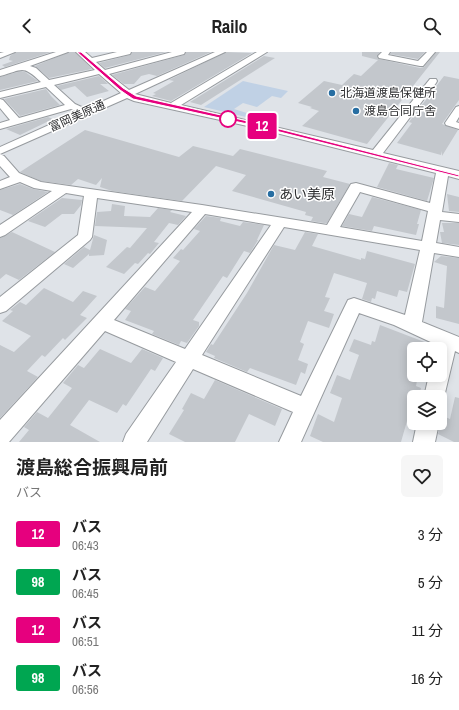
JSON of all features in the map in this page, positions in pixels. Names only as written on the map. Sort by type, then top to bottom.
[{"type":"street","points":[[0,56],[11,52]]},
{"type":"street","points":[[0,73],[64,52]]},
{"type":"street","points":[[80,52],[101,72],[134,98],[376,154],[451,173],[436,212],[412,326]]},
{"type":"street","points":[[90,61],[127,52]]},
{"type":"street","points":[[0,95],[138,64],[181,52]]},
{"type":"street","points":[[173,106],[264,52]]},
{"type":"street","points":[[386,52],[382,56],[420,64],[431,52]]},
{"type":"street","name":"富岡美原通","points":[[0,150],[128,93],[157,74],[212,53]]},
{"type":"street","points":[[138,64],[157,74]]},
{"type":"street","points":[[22,66],[33,70],[72,106],[85,112]]},
{"type":"street","points":[[376,154],[433,81]]},
{"type":"street","points":[[0,102],[16,122]]},
{"type":"street","points":[[0,126],[72,106]]},
{"type":"street","points":[[459,109],[450,123],[459,126]]},
{"type":"street","points":[[0,158],[15,176],[38,185],[202,209],[459,252]]},
{"type":"street","points":[[0,185],[20,178]]},
{"type":"street","points":[[331,231],[356,187],[459,218]]},
{"type":"street","points":[[0,232],[6,221],[64,189]]},
{"type":"street","points":[[0,306],[85,237],[91,193]]},
{"type":"street","points":[[0,436],[202,209]]},
{"type":"street","points":[[134,442],[280,222]]},
{"type":"street","points":[[290,442],[354,305],[400,320],[431,335],[453,343],[447,357]]},
{"type":"street","points":[[102,322],[306,408]]},
{"type":"street","points":[[424,442],[427,430]]},
{"type":"shaded area","points":[[243,81],[288,91],[281,98],[272,96],[257,107],[243,103],[234,109],[250,114],[246,117],[204,107]]},
{"type":"building","points":[[16,52],[51,52],[5,67],[2,65],[13,61],[9,60],[10,56]]},
{"type":"building","points":[[69,52],[75,52],[92,69],[49,78],[35,66]]},
{"type":"building","points":[[132,52],[166,52],[105,68],[99,63],[130,55]]},
{"type":"building","points":[[186,52],[211,52],[157,76],[149,74],[141,76],[134,84],[124,84],[112,75],[184,55]]},
{"type":"building","points":[[226,52],[252,53],[171,101],[152,96],[156,94],[153,93],[174,81],[169,80]]},
{"type":"building","name":"渡島合同庁舎","points":[[362,52],[380,52],[377,56],[379,59],[420,68],[424,67],[436,52],[440,52],[367,144],[302,126],[319,111],[310,108],[312,107],[298,103],[324,81],[342,85],[354,74],[361,76],[378,60],[362,56]]},
{"type":"building","points":[[391,52],[425,52],[418,59],[390,54]]},
{"type":"building","points":[[264,56],[275,58],[201,105],[190,102]]},
{"type":"building","points":[[18,72],[25,72],[38,81],[0,90],[0,77]]},
{"type":"building","points":[[99,76],[108,84],[100,84],[109,91],[87,97],[75,86],[61,90],[57,86]]},
{"type":"building","points":[[444,76],[459,79],[459,100],[442,124],[458,130],[442,156],[442,151],[441,155],[397,143],[412,123],[409,122]]},
{"type":"building","points":[[46,89],[60,105],[20,116],[4,99]]},
{"type":"building","points":[[48,117],[53,119],[20,135],[6,129]]},
{"type":"building","points":[[85,130],[179,157],[193,146],[233,156],[240,149],[327,171],[323,177],[350,184],[327,223],[324,223],[311,221],[313,217],[305,215],[306,212],[232,191],[246,175],[216,166],[182,201],[112,191],[100,187],[102,178],[96,185],[78,179],[71,185],[41,181],[20,172]]},
{"type":"building","points":[[389,163],[398,165],[396,169],[434,178],[427,201],[377,187]]},
{"type":"building","points":[[20,184],[33,189],[48,192],[13,215],[0,210],[0,190]]},
{"type":"building","points":[[447,194],[459,197],[459,212],[449,211]]},
{"type":"building","points":[[372,197],[421,210],[416,235],[374,226],[372,231],[342,226],[349,214],[362,217]]},
{"type":"building","points":[[62,198],[82,200],[81,205],[74,214],[62,214],[45,227],[28,221]]},
{"type":"building","points":[[112,204],[125,206],[124,216],[150,217],[158,208],[172,210],[170,212],[186,216],[178,225],[169,223],[154,242],[159,243],[150,254],[148,253],[138,264],[135,263],[124,274],[106,267],[127,247],[130,248],[147,228],[95,226],[97,212],[111,211]]},
{"type":"building","points":[[206,216],[221,218],[220,221],[240,226],[243,222],[264,225],[258,240],[250,253],[244,251],[227,278],[223,276],[193,320],[199,322],[199,326],[187,343],[181,341],[179,345],[152,334],[154,331],[125,320],[131,311],[125,309],[145,287],[155,291],[180,261],[173,258],[181,249],[183,250],[200,231],[194,229]]},
{"type":"building","points":[[442,223],[459,223],[459,245],[442,243],[440,232],[444,232]]},
{"type":"building","points":[[12,232],[55,252],[19,280],[6,274],[0,279],[0,238]]},
{"type":"building","points":[[305,232],[318,234],[312,246],[361,260],[361,258],[365,259],[367,251],[415,264],[407,292],[399,290],[397,297],[377,291],[375,299],[372,298],[371,302],[362,299],[367,283],[334,273],[325,297],[330,298],[324,311],[334,314],[329,328],[308,321],[300,342],[304,344],[298,360],[308,364],[305,374],[301,372],[296,385],[250,368],[247,372],[214,358],[215,356],[206,352],[211,344],[213,345],[247,293],[274,245],[295,250]]},
{"type":"building","points":[[94,235],[107,240],[104,255],[89,256],[89,254],[73,268],[64,264],[84,247],[90,250]]},
{"type":"building","points":[[441,256],[459,258],[459,324],[436,318],[436,306],[444,308],[447,266],[434,262]]},
{"type":"building","points":[[44,288],[73,302],[83,291],[97,296],[80,315],[87,318],[65,340],[63,338],[45,357],[42,355],[27,371],[38,377],[0,418],[0,345],[14,352],[31,336],[2,321],[13,311],[10,310],[20,302],[26,305]]},
{"type":"building","points":[[380,325],[425,342],[407,342],[407,382],[417,382],[416,386],[421,388],[421,390],[407,390],[407,421],[401,442],[323,442],[310,436],[318,414],[334,422],[342,398],[330,393],[337,375],[350,380],[359,355],[349,351],[354,339],[371,345],[372,341],[375,342]]},
{"type":"building","points":[[100,349],[131,363],[142,349],[163,358],[155,371],[151,369],[126,406],[123,404],[117,413],[89,400],[70,425],[100,442],[19,442],[29,430],[24,427],[37,412],[48,418],[72,388],[63,383],[78,365],[84,368]]},
{"type":"building","points":[[215,380],[282,409],[275,426],[249,414],[235,442],[185,442],[169,434],[184,410],[182,409],[191,393],[204,399]]},
{"type":"building","points":[[455,397],[459,398],[459,442],[454,442],[438,434],[439,430],[447,430],[447,418],[450,419]]},
{"type":"bus line","name":"12","points":[[80,52],[103,74],[134,98],[252,124],[459,175]]},
{"type":"place","name":"北海道渡島保健所","points":[[332,93]]},
{"type":"place","name":"渡島合同庁舎","points":[[356,111]]},
{"type":"place","name":"あい美原","points":[[271,194]]}]
